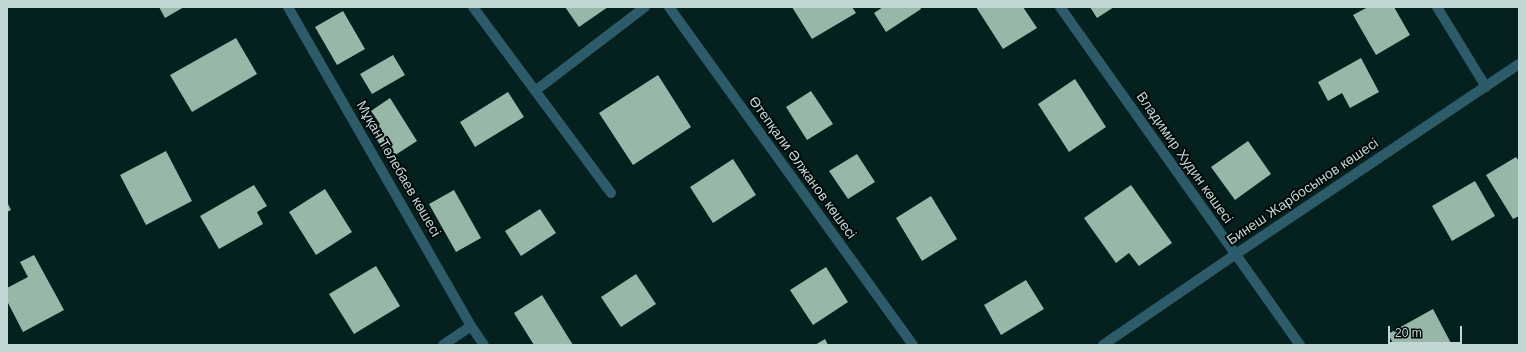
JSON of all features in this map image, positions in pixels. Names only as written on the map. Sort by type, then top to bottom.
[{"type":"street","name":"Мұқан Төлебаев көшесі","points":[[288,7],[471,326],[484,345]]},
{"type":"street","points":[[473,7],[611,193]]},
{"type":"street","points":[[535,90],[645,7]]},
{"type":"street","name":"Өтепқали Әлжанов көшесі","points":[[669,7],[913,345]]},
{"type":"street","name":"Владимир Худин көшесі","points":[[1060,7],[1300,345]]},
{"type":"street","points":[[1437,7],[1486,87]]},
{"type":"street","name":"Бинеш Жарбосынов көшесі","points":[[1103,345],[1519,64]]},
{"type":"street","points":[[443,345],[471,326]]},
{"type":"building","points":[[159,7],[184,7],[165,18]]},
{"type":"building","points":[[565,7],[608,7],[579,27]]},
{"type":"building","points":[[792,7],[852,7],[856,13],[812,39]]},
{"type":"building","points":[[883,7],[920,7],[921,9],[886,32],[874,13]]},
{"type":"building","points":[[976,7],[1023,7],[1037,28],[1003,49]]},
{"type":"building","points":[[1090,7],[1114,7],[1097,18]]},
{"type":"building","points":[[1368,7],[1394,7],[1410,35],[1376,55],[1353,15]]},
{"type":"building","points":[[343,11],[365,49],[337,65],[315,27]]},
{"type":"building","points":[[236,38],[257,74],[192,112],[170,75]]},
{"type":"building","points":[[393,55],[405,75],[372,94],[360,74]]},
{"type":"building","points":[[1361,58],[1379,92],[1350,108],[1342,93],[1328,101],[1318,82]]},
{"type":"building","points":[[658,75],[691,127],[633,165],[599,113]]},
{"type":"building","points":[[1075,79],[1106,127],[1069,152],[1038,104]]},
{"type":"building","points":[[811,91],[833,124],[807,140],[786,107]]},
{"type":"building","points":[[508,92],[524,117],[475,147],[460,122]]},
{"type":"building","points":[[390,98],[417,141],[389,159],[371,130],[380,124],[371,111]]},
{"type":"building","points":[[1248,141],[1271,174],[1235,200],[1211,167]]},
{"type":"building","points":[[166,151],[192,201],[146,225],[120,175]]},
{"type":"building","points":[[857,154],[875,182],[848,199],[829,171]]},
{"type":"building","points":[[1516,157],[1519,161],[1519,216],[1513,219],[1486,175]]},
{"type":"building","points":[[733,159],[756,195],[713,223],[690,187]]},
{"type":"building","points":[[1475,181],[1495,216],[1452,241],[1432,206]]},
{"type":"building","points":[[254,185],[267,206],[257,212],[263,224],[219,249],[200,216]]},
{"type":"building","points":[[1131,185],[1172,243],[1139,266],[1129,253],[1116,263],[1084,218]]},
{"type":"building","points":[[325,189],[352,232],[316,255],[289,212]]},
{"type":"building","points":[[454,190],[481,238],[456,252],[429,204]]},
{"type":"building","points":[[931,196],[957,239],[922,261],[896,218]]},
{"type":"building","points":[[7,202],[11,210],[7,212]]},
{"type":"building","points":[[540,209],[556,233],[521,256],[505,231]]},
{"type":"building","points":[[34,255],[64,310],[23,332],[7,301],[7,288],[28,277],[20,262]]},
{"type":"building","points":[[376,266],[400,306],[354,334],[329,294]]},
{"type":"building","points":[[826,267],[848,302],[813,325],[790,290]]},
{"type":"building","points":[[636,274],[656,304],[621,327],[601,297]]},
{"type":"building","points":[[1026,280],[1044,309],[1001,335],[984,305]]},
{"type":"building","points":[[542,295],[573,345],[534,345],[514,313]]},
{"type":"building","points":[[1433,309],[1452,345],[1394,345],[1388,334]]},
{"type":"building","points":[[825,339],[828,345],[815,345]]}]
